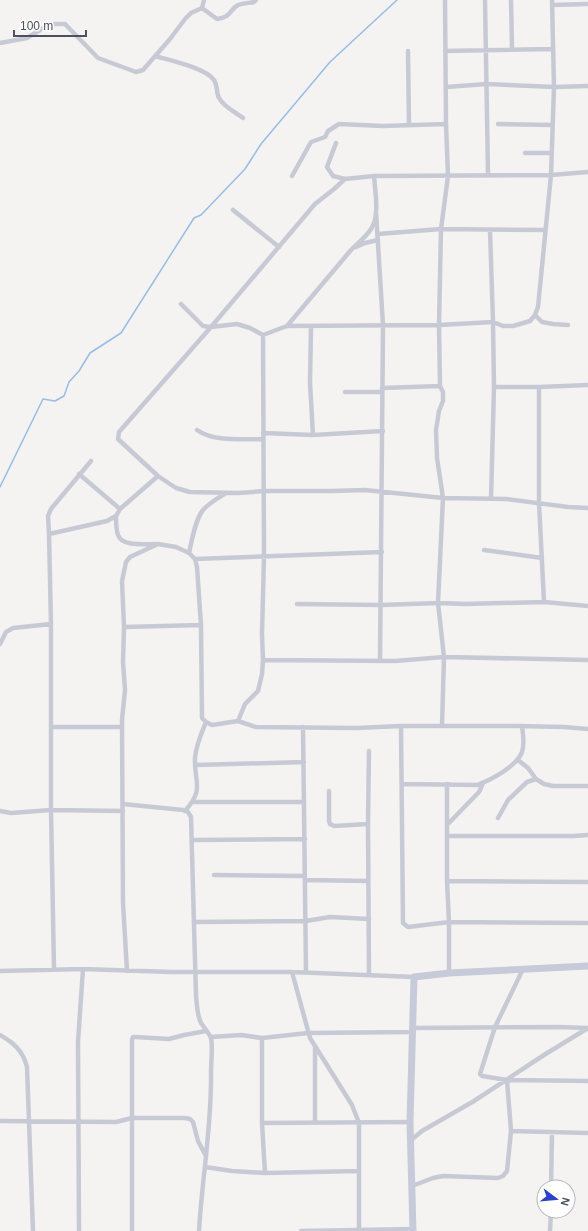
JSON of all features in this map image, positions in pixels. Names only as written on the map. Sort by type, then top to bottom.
[{"type":"street","points":[[202,8],[204,0]]},
{"type":"street","points":[[202,8],[218,19],[229,15],[238,6],[254,2],[256,0]]},
{"type":"street","points":[[442,726],[444,658],[438,603],[443,498],[437,458],[436,430],[439,411],[443,401],[443,392],[440,386],[439,325],[441,229],[448,176],[445,0]]},
{"type":"street","points":[[485,0],[488,174]]},
{"type":"street","points":[[511,0],[512,49]]},
{"type":"street","points":[[181,304],[203,326],[211,327],[237,324],[250,328],[263,335],[287,326],[439,325],[493,322],[503,326],[513,326],[530,321],[538,307],[552,175],[554,87],[552,3],[588,4]]},
{"type":"street","points":[[0,43],[27,38],[50,24],[64,24],[98,58],[136,72],[143,70],[170,39],[184,19],[191,13],[202,8]]},
{"type":"street","points":[[446,51],[553,49]]},
{"type":"street","points":[[408,51],[409,125]]},
{"type":"street","points":[[154,56],[192,67],[208,75],[214,80],[217,86],[218,98],[228,108],[243,118]]},
{"type":"street","points":[[446,87],[487,84],[554,87],[588,86]]},
{"type":"street","points":[[292,176],[311,142],[325,137],[328,131],[339,124],[383,126],[446,124]]},
{"type":"street","points":[[498,124],[553,125]]},
{"type":"street","points":[[336,143],[327,167],[333,176],[344,179],[374,176],[448,176],[488,174],[552,175],[588,172]]},
{"type":"street","points":[[525,154],[552,153]]},
{"type":"street","points":[[374,176],[383,325],[380,661]]},
{"type":"street","points":[[344,179],[315,204],[211,327],[118,432],[118,439],[158,476],[176,488],[190,492],[226,493],[365,490],[443,498],[506,499],[588,508]]},
{"type":"street","points":[[233,210],[279,247]]},
{"type":"street","points":[[287,326],[351,250],[372,228],[376,212]]},
{"type":"street","points":[[378,234],[441,229],[545,230]]},
{"type":"street","points":[[490,230],[494,387],[491,499]]},
{"type":"street","points":[[351,250],[365,243],[378,240]]},
{"type":"street","points":[[535,314],[542,322],[568,325]]},
{"type":"street","points":[[311,326],[310,383],[313,435]]},
{"type":"street","points":[[238,721],[245,704],[258,691],[262,674],[263,660],[263,335]]},
{"type":"street","points":[[345,392],[440,386]]},
{"type":"street","points":[[494,387],[539,388],[588,386]]},
{"type":"street","points":[[539,388],[539,503],[544,602]]},
{"type":"street","points":[[197,430],[202,434],[209,436],[232,439],[264,439]]},
{"type":"street","points":[[263,433],[313,435],[383,431]]},
{"type":"street","points":[[54,970],[51,810],[51,624],[48,516],[51,508],[79,474],[92,461]]},
{"type":"street","points":[[79,474],[120,509]]},
{"type":"street","points":[[49,534],[107,521],[116,516],[120,509],[158,476]]},
{"type":"street","points":[[189,553],[198,519],[203,510],[214,500],[226,493]]},
{"type":"street","points":[[116,516],[118,535],[122,541],[128,543],[158,544],[176,547],[189,553],[195,559],[197,567],[201,625],[202,718],[212,725],[238,721],[256,727],[356,728],[401,726],[522,726],[588,729]]},
{"type":"street","points":[[128,971],[123,903],[122,727],[125,690],[123,662],[124,627],[122,581],[126,562],[130,557],[158,544]]},
{"type":"street","points":[[484,550],[542,558]]},
{"type":"street","points":[[195,559],[382,552]]},
{"type":"street","points":[[297,604],[380,605],[544,602],[588,606]]},
{"type":"street","points":[[0,644],[6,632],[13,628],[51,624]]},
{"type":"street","points":[[124,627],[201,625]]},
{"type":"street","points":[[263,660],[400,661],[444,658],[588,660]]},
{"type":"street","points":[[185,811],[196,794],[196,749],[206,722]]},
{"type":"street","points":[[401,726],[403,923],[408,927],[449,922],[588,923]]},
{"type":"street","points":[[402,784],[476,785],[483,783],[500,774],[518,760],[524,744],[522,726]]},
{"type":"street","points":[[51,727],[122,727]]},
{"type":"street","points":[[303,727],[306,972]]},
{"type":"street","points":[[369,751],[369,975]]},
{"type":"street","points":[[518,760],[528,768],[536,779],[544,784],[553,786],[588,786]]},
{"type":"street","points":[[195,765],[304,762]]},
{"type":"street","points":[[498,818],[508,800],[527,782],[536,779]]},
{"type":"street","points":[[447,825],[479,792],[483,783]]},
{"type":"street","points":[[447,784],[449,973]]},
{"type":"street","points":[[329,791],[330,824],[334,826],[368,824]]},
{"type":"street","points":[[192,802],[304,802]]},
{"type":"street","points":[[123,804],[185,811],[188,812],[191,817],[197,1009],[200,1020],[211,1037],[212,1079],[206,1167],[201,1200],[199,1231]]},
{"type":"street","points":[[1,812],[11,813],[51,810],[123,811]]},
{"type":"street","points":[[447,836],[588,835]]},
{"type":"street","points":[[192,840],[304,839]]},
{"type":"street","points":[[214,875],[368,881]]},
{"type":"street","points":[[447,881],[588,882]]},
{"type":"street","points":[[194,922],[306,920],[330,917],[369,919]]},
{"type":"street","points":[[0,971],[83,969],[171,972],[306,972],[414,978],[449,973],[588,966]]},
{"type":"street","points":[[80,1231],[78,1042],[83,969]]},
{"type":"street","points":[[523,969],[495,1027],[480,1074],[482,1076],[507,1080],[588,1081]]},
{"type":"street","points":[[292,972],[308,1033],[352,1105],[359,1123],[359,1230]]},
{"type":"street","points":[[301,1231],[413,1230],[410,1122],[414,978]]},
{"type":"street","points":[[211,1037],[234,1035],[262,1038],[308,1033],[495,1027],[588,1028]]},
{"type":"street","points":[[410,1141],[433,1124],[474,1101],[588,1028]]},
{"type":"street","points":[[132,1231],[131,1048],[133,1037],[169,1039],[206,1031]]},
{"type":"street","points":[[0,1035],[17,1047],[24,1056],[27,1067],[33,1231]]},
{"type":"street","points":[[262,1038],[262,1123],[265,1173]]},
{"type":"street","points":[[315,1046],[315,1123]]},
{"type":"street","points":[[412,1186],[443,1176],[498,1178],[503,1176],[507,1171],[511,1131],[507,1080]]},
{"type":"street","points":[[0,1121],[116,1122],[132,1118],[185,1118],[190,1119],[193,1122],[198,1141],[206,1156]]},
{"type":"street","points":[[262,1123],[410,1122]]},
{"type":"street","points":[[511,1131],[588,1133]]},
{"type":"street","points":[[551,1179],[552,1132]]},
{"type":"street","points":[[206,1167],[232,1171],[265,1173],[359,1171]]},
{"type":"street","points":[[550,1231],[551,1219]]},
{"type":"waterway","points":[[0,487],[43,399],[55,401],[64,396],[69,382],[79,371],[90,353],[121,333],[194,218],[201,215],[245,169],[261,144],[330,62],[397,0]]}]
